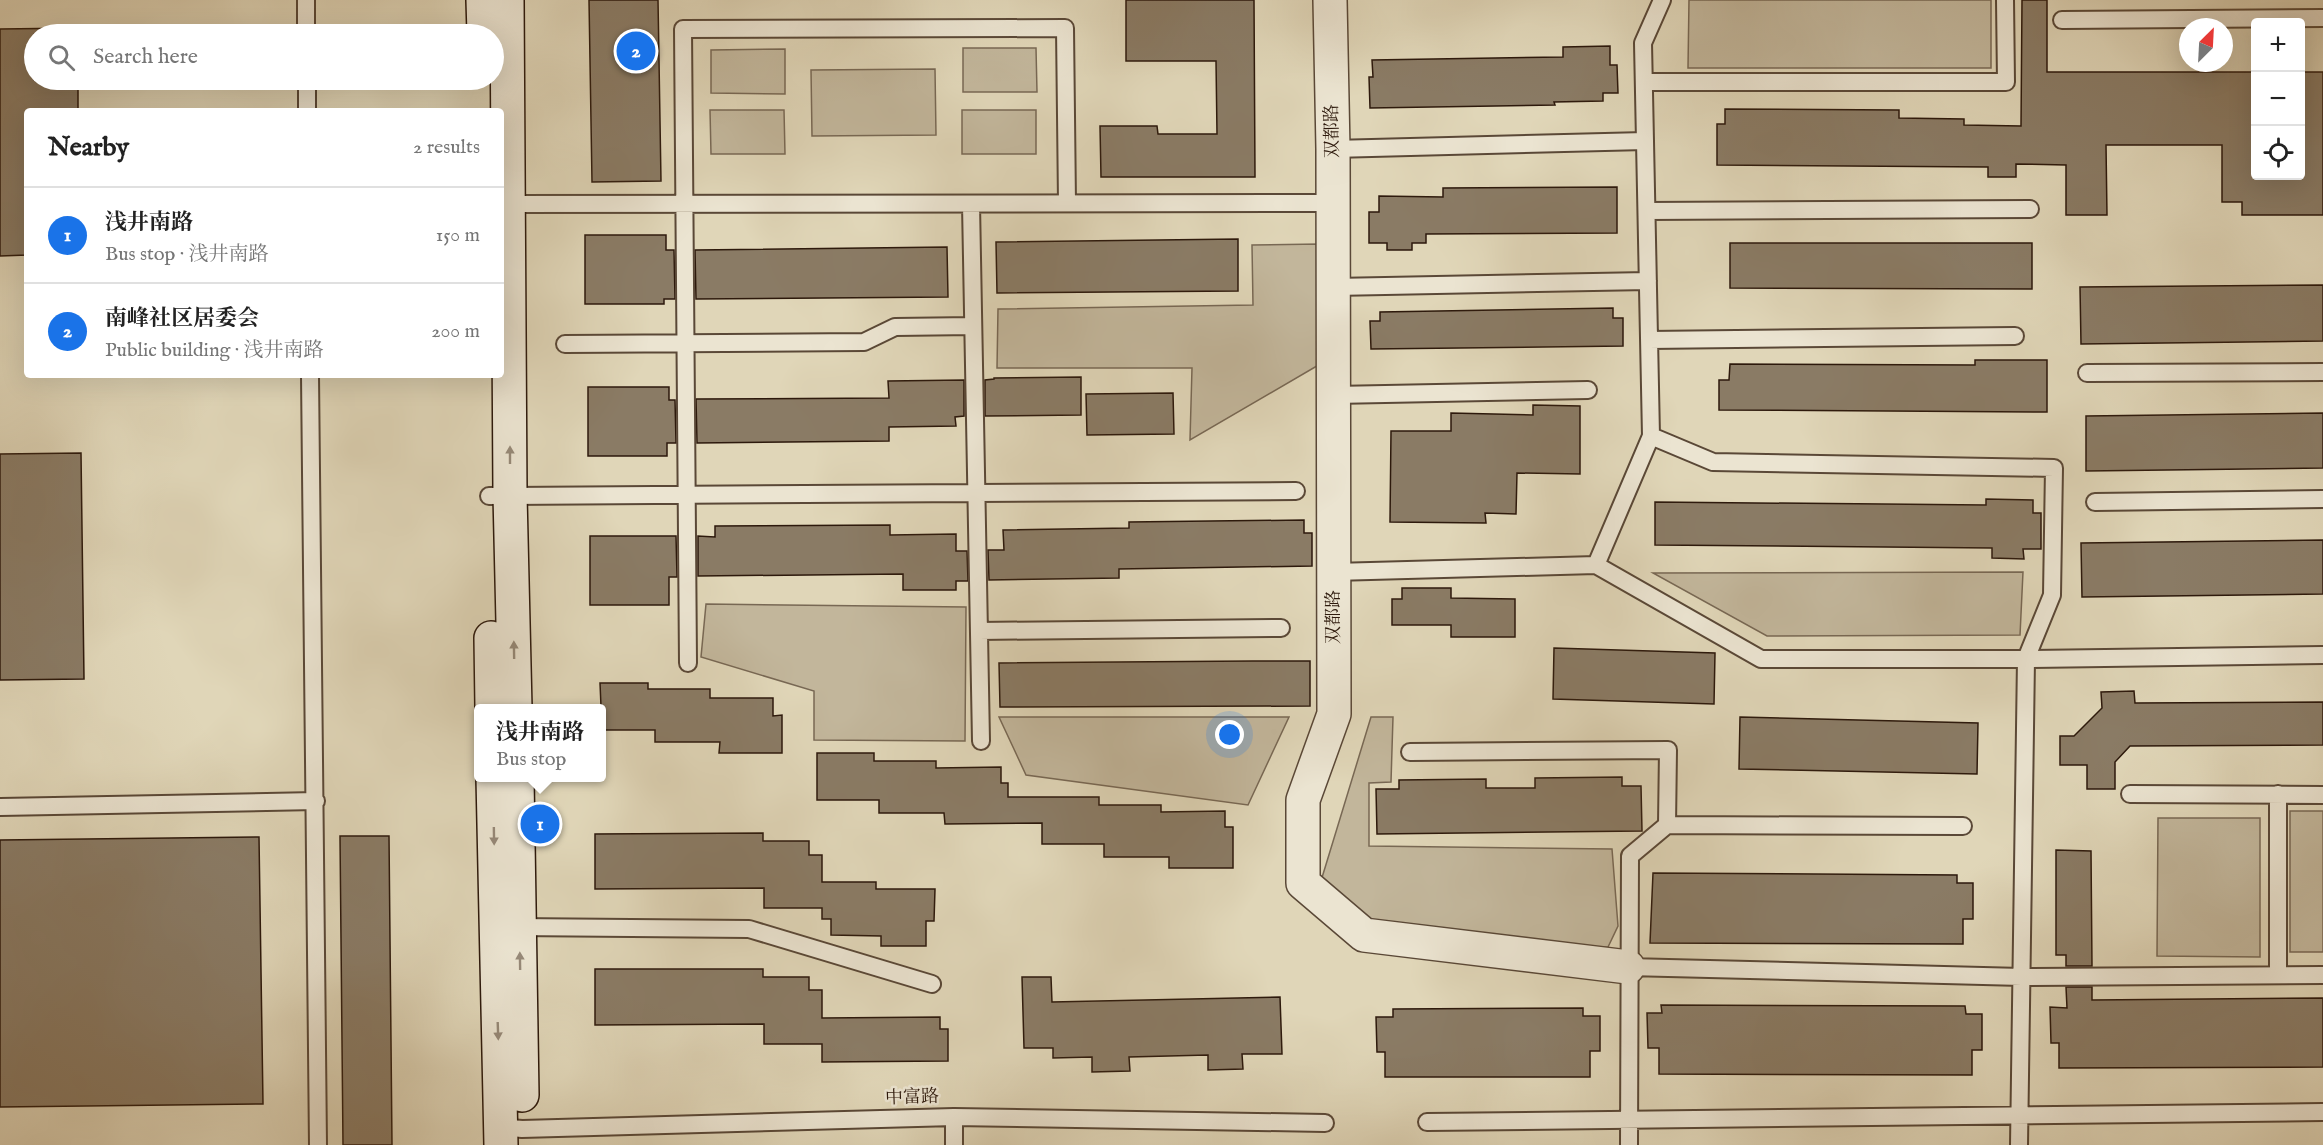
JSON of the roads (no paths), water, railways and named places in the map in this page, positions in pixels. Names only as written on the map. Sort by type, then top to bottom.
[{"type":"street","points":[[483,0],[484,24]]},
{"type":"street","points":[[504,370],[507,0]]},
{"type":"street","name":"双都路","points":[[1330,0],[1334,287],[1334,714],[1303,801],[1303,883],[1364,935],[1628,967]]},
{"type":"street","points":[[484,90],[485,108]]},
{"type":"street","points":[[489,378],[515,704]]},
{"type":"street","points":[[492,704],[504,378]]},
{"type":"street","points":[[493,782],[507,927],[511,1137]]},
{"type":"street","points":[[507,927],[517,782]]},
{"type":"lane","points":[[306,0],[306,24]]},
{"type":"lane","points":[[1596,565],[1651,436],[1643,43],[1662,0]]},
{"type":"lane","points":[[1644,82],[2006,82],[2005,0]]},
{"type":"lane","points":[[2062,20],[2323,18]]},
{"type":"lane","points":[[688,663],[683,29],[1065,28],[1067,203]]},
{"type":"lane","points":[[306,90],[307,108]]},
{"type":"lane","points":[[1333,149],[1645,141]]},
{"type":"lane","points":[[504,204],[1333,203]]},
{"type":"lane","points":[[971,204],[981,741]]},
{"type":"lane","points":[[1647,211],[2030,209]]},
{"type":"lane","points":[[1334,287],[1648,281]]},
{"type":"lane","points":[[565,344],[864,342],[895,327],[973,326]]},
{"type":"lane","points":[[1649,340],[2015,336]]},
{"type":"lane","points":[[2087,373],[2323,372]]},
{"type":"lane","points":[[310,378],[318,1145]]},
{"type":"lane","points":[[1334,395],[1588,390]]},
{"type":"lane","points":[[1651,436],[1713,462],[2054,468],[2052,595],[2026,659],[2019,1145]]},
{"type":"lane","points":[[500,496],[1296,491]]},
{"type":"lane","points":[[2095,502],[2323,499]]},
{"type":"lane","points":[[1334,572],[1596,565],[1761,659],[2323,656]]},
{"type":"lane","points":[[979,632],[1281,628]]},
{"type":"lane","points":[[1410,752],[1668,750],[1667,825]]},
{"type":"lane","points":[[2130,794],[2323,795]]},
{"type":"lane","points":[[2278,794],[2278,975]]},
{"type":"lane","points":[[0,807],[316,801]]},
{"type":"lane","points":[[1629,1145],[1630,856],[1667,825],[1963,826]]},
{"type":"lane","points":[[507,927],[748,929],[932,984]]},
{"type":"lane","points":[[1628,967],[2022,977],[2323,975]]},
{"type":"lane","points":[[1427,1122],[2323,1112]]},
{"type":"lane","points":[[954,1117],[954,1145]]},
{"type":"lane","name":"中富路","points":[[511,1137],[954,1117],[1325,1123]]},
{"type":"place","name":"南峰社区居委会","points":[[636,51]]},
{"type":"place","name":"浅井南路","points":[[540,824]]}]
